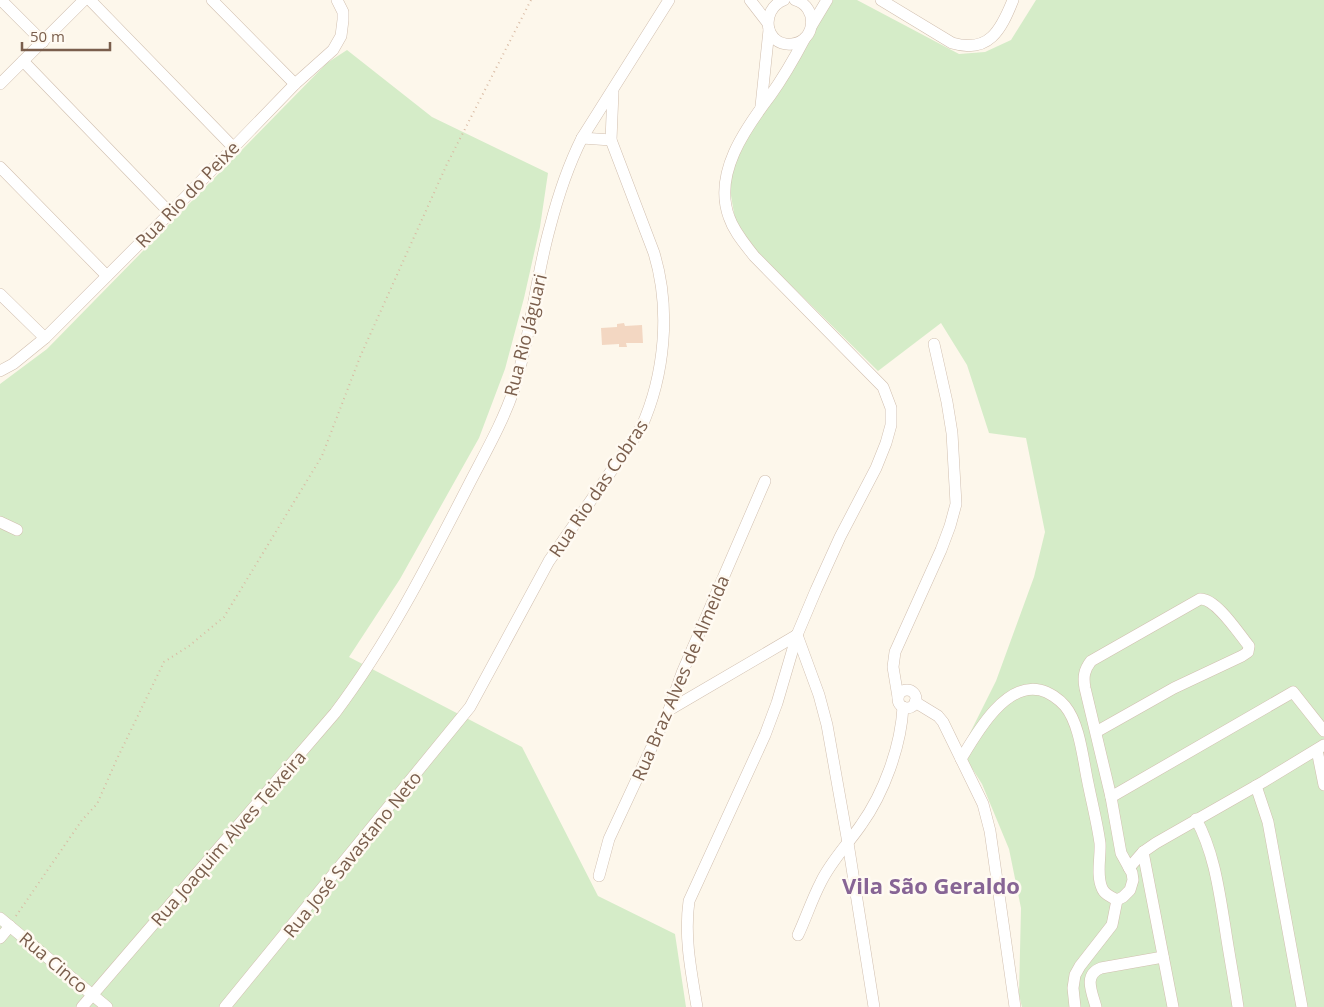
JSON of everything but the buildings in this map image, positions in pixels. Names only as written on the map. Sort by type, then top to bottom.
[{"type":"street","points":[[1,0],[42,42]]},
{"type":"street","points":[[0,84],[84,0]]},
{"type":"street","points":[[90,0],[233,147]]},
{"type":"street","points":[[212,0],[295,84]]},
{"type":"street","name":"Rua Rio do Peixe","points":[[0,371],[13,364],[44,338],[295,84],[333,50],[341,36],[343,20],[343,12],[337,0]]},
{"type":"street","name":"Rua Rio Jáguari","points":[[369,666],[417,586],[502,419],[521,362],[550,228],[565,178],[582,138],[668,0]]},
{"type":"street","points":[[750,0],[778,41],[792,44],[806,38]]},
{"type":"street","points":[[761,106],[768,15],[777,3],[784,0]]},
{"type":"street","points":[[798,0],[810,11],[812,25]]},
{"type":"street","points":[[696,1007],[686,924],[689,901],[765,735],[778,703],[797,635],[840,537],[876,468],[891,425],[891,408],[883,387],[754,256],[729,218],[725,200],[728,168],[736,148],[806,38],[826,0]]},
{"type":"street","points":[[881,0],[952,43],[964,47],[976,46],[997,33],[1004,23],[1013,0]]},
{"type":"street","points":[[23,61],[170,212]]},
{"type":"street","name":"Rua Rio das Cobras","points":[[476,698],[549,561],[640,428],[651,405],[661,355],[664,323],[663,294],[659,269],[611,140],[613,91]]},
{"type":"street","points":[[582,138],[611,140]]},
{"type":"street","points":[[0,167],[107,276]]},
{"type":"street","points":[[0,294],[44,338]]},
{"type":"street","points":[[901,702],[894,672],[893,661],[895,652],[941,550],[956,504],[952,433],[934,344]]},
{"type":"street","name":"Rua Braz Alves de Almeida","points":[[600,876],[609,839],[669,710],[682,673],[765,481]]},
{"type":"street","points":[[0,522],[17,530]]},
{"type":"street","points":[[1096,732],[1174,688],[1242,656],[1248,652],[1249,646],[1214,604],[1205,599],[1195,600],[1091,661],[1085,671],[1084,681],[1111,797],[1121,853],[1132,874],[1132,884],[1123,897],[1117,900]]},
{"type":"street","points":[[669,710],[797,635]]},
{"type":"street","points":[[797,635],[819,695],[826,725],[848,843],[874,1007]]},
{"type":"street","name":"Rua Joaquim Alves Teixeira","points":[[82,1007],[335,713],[369,666]]},
{"type":"street","points":[[894,672],[908,690],[915,694],[915,702],[912,706],[901,702]]},
{"type":"street","points":[[962,759],[990,716],[1015,693],[1033,688],[1054,696],[1066,707],[1077,732],[1097,823],[1102,888],[1108,895],[1117,900]]},
{"type":"street","points":[[798,935],[821,882],[871,810],[892,765],[902,727],[901,692],[908,690]]},
{"type":"street","points":[[1111,797],[1293,692],[1324,731]]},
{"type":"street","name":"Rua José Savastano Neto","points":[[225,1007],[434,753],[476,698]]},
{"type":"street","points":[[915,702],[938,716],[943,722],[983,804],[990,831],[1015,1007]]},
{"type":"street","points":[[1129,868],[1143,852],[1320,747],[1324,784]]},
{"type":"street","points":[[1256,786],[1268,822],[1302,1007]]},
{"type":"street","points":[[1196,819],[1207,841],[1222,905],[1238,1007]]},
{"type":"street","points":[[1143,852],[1173,1007]]},
{"type":"street","points":[[1075,1007],[1073,988],[1075,975],[1112,925],[1117,900]]},
{"type":"street","name":"Rua Cinco","points":[[0,918],[107,1007]]},
{"type":"street","points":[[0,938],[10,926]]},
{"type":"street","points":[[1096,1007],[1090,976],[1095,970],[1163,957]]},
{"type":"path","points":[[10,926],[82,820],[97,804],[164,662],[189,646],[224,617],[322,456],[360,356],[447,164],[531,0]]},
{"type":"green space","points":[[832,0],[857,0],[959,54],[985,52],[1011,40],[1036,0],[1324,0],[1324,1007],[1022,1007],[1019,995],[1021,908],[1009,849],[982,784],[961,751],[996,681],[1034,577],[1045,532],[1026,438],[989,433],[967,365],[941,323],[878,371],[752,247],[735,219],[729,184],[736,148]]},
{"type":"green space","points":[[347,50],[432,117],[548,173],[540,227],[524,298],[505,369],[479,438],[400,579],[349,657],[522,747],[598,896],[675,934],[686,1007],[0,1007],[0,384],[47,349],[327,63]]},
{"type":"district","name":"Vila São Geraldo","points":[[931,885]]}]
